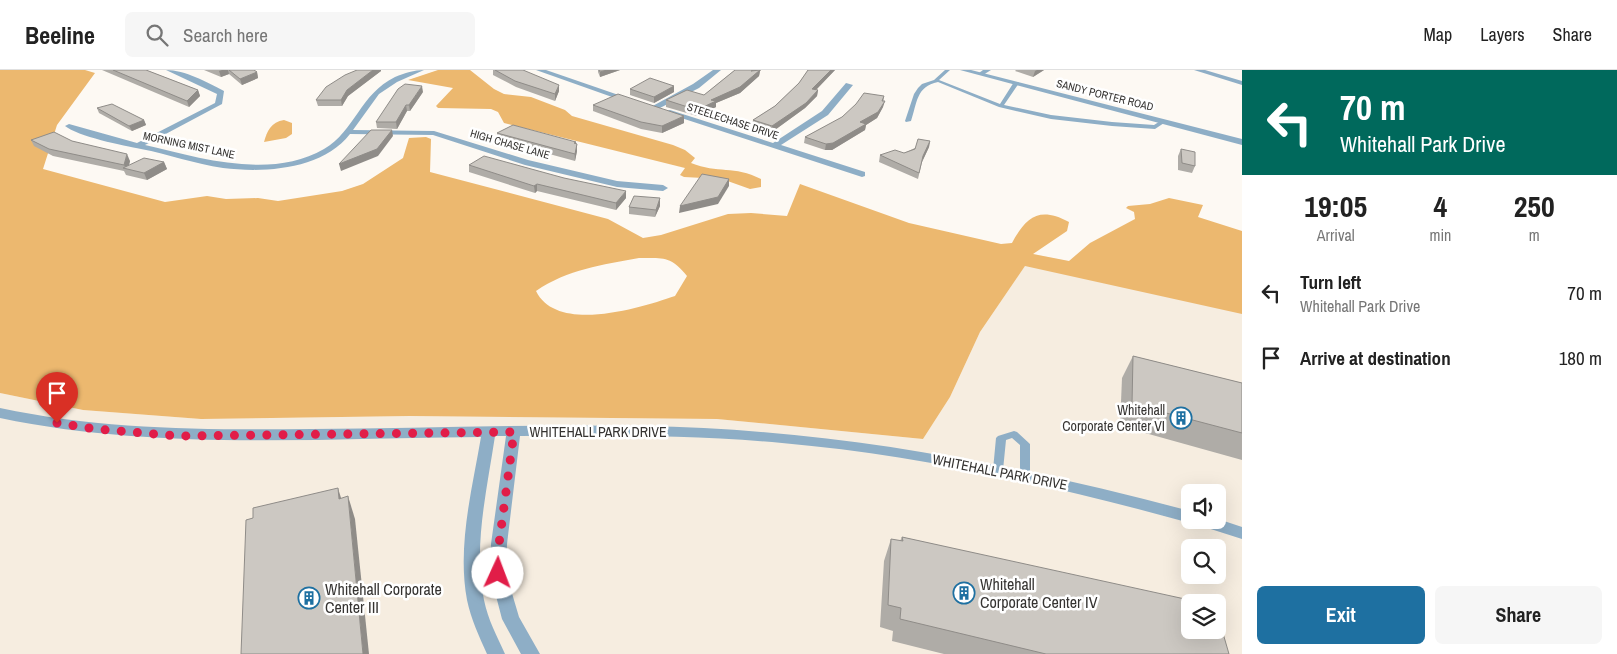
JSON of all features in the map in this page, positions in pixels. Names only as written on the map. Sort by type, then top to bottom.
[{"type":"street","points":[[137,146],[218,104],[221,93],[169,70]]},
{"type":"street","points":[[178,74],[188,70]]},
{"type":"street","name":"MORNING MIST LANE","points":[[69,126],[137,146],[221,165],[259,167],[297,161],[320,154],[337,144],[349,132],[371,98],[382,88],[421,70]]},
{"type":"street","name":"STEELECHASE DRIVE","points":[[539,70],[862,174]]},
{"type":"street","points":[[550,74],[561,70]]},
{"type":"street","points":[[653,108],[696,86],[718,70]]},
{"type":"street","name":"SANDY PORTER ROAD","points":[[963,70],[984,72],[1016,84],[1242,142]]},
{"type":"street","points":[[1197,70],[1242,83]]},
{"type":"street","points":[[774,146],[825,113],[849,85]]},
{"type":"street","name":"HIGH CHASE LANE","points":[[349,132],[434,133],[525,162],[616,184],[663,188]]},
{"type":"street","name":"WHITEHALL PARK DRIVE","points":[[0,413],[95,429],[179,436],[645,431],[763,437],[893,453],[1026,475],[1112,495],[1181,514]]},
{"type":"street","points":[[489,432],[471,551],[472,580],[489,641],[496,654]]},
{"type":"street","points":[[514,432],[499,544],[498,573],[511,620],[531,654]]},
{"type":"street","points":[[1226,528],[1242,533]]},
{"type":"lane","points":[[937,81],[936,78],[948,70]]},
{"type":"lane","points":[[908,122],[920,86],[928,82],[937,81],[1002,106],[1051,117],[1155,127],[1164,121]]},
{"type":"lane","points":[[1002,106],[1016,84]]},
{"type":"lane","points":[[998,470],[1001,438],[1014,432],[1025,444],[1026,475]]},
{"type":"shaded area","points":[[0,70],[85,70],[95,73],[57,125],[43,169],[165,202],[207,196],[226,199],[258,198],[278,201],[342,191],[363,184],[403,158],[409,138],[426,137],[431,139],[430,172],[608,219],[643,238],[661,235],[728,214],[751,213],[787,216],[800,184],[909,223],[1001,244],[1012,243],[1023,226],[1034,217],[1049,215],[1059,217],[1069,222],[1067,231],[1033,254],[1069,261],[1090,243],[1135,219],[1134,212],[1126,208],[1128,206],[1150,204],[1169,198],[1203,205],[1198,217],[1242,231],[1242,314],[1025,266],[980,332],[950,397],[923,439],[717,419],[410,416],[201,419],[83,410],[0,393]],"holes":[[[639,258],[661,258],[681,269],[687,276],[675,296],[621,311],[580,315],[562,312],[547,304],[536,291],[573,273]]]},
{"type":"shaded area","points":[[438,70],[470,70],[494,89],[504,94],[531,97],[565,110],[572,116],[673,145],[685,150],[695,158],[691,163],[751,175],[761,179],[761,187],[750,189],[722,179],[684,177],[680,175],[685,168],[504,123],[498,112],[491,109],[438,108],[436,106],[453,88],[408,80]]},
{"type":"shaded area","points":[[284,120],[292,123],[292,134],[286,138],[264,142],[270,128]]},
{"type":"shaded area","points":[[1033,254],[1242,297],[1242,654],[0,654],[0,393],[83,410],[201,419],[410,416],[717,419],[923,439],[950,397],[980,332]]},
{"type":"building","points":[[113,70],[146,70],[198,90],[187,101]]},
{"type":"building","points":[[229,70],[254,70],[257,72],[240,79]]},
{"type":"building","points":[[357,70],[373,70],[347,90],[341,100],[316,100],[326,87]]},
{"type":"building","points":[[495,70],[523,70],[559,85],[555,94],[515,81]]},
{"type":"building","points":[[735,70],[760,70],[740,87],[711,100],[716,101],[697,110],[666,100],[687,90],[704,95]]},
{"type":"building","points":[[808,70],[831,70],[812,89],[818,90],[806,103],[772,126],[753,120],[775,106],[799,83]]},
{"type":"building","points":[[650,78],[674,86],[654,97],[630,89]]},
{"type":"building","points":[[405,84],[422,86],[409,105],[406,105],[396,122],[376,122],[398,89]]},
{"type":"building","points":[[864,93],[884,96],[882,101],[885,101],[878,112],[860,122],[866,124],[833,143],[826,144],[805,137],[842,117],[856,104]]},
{"type":"building","points":[[618,94],[684,116],[662,126],[641,122],[593,105]]},
{"type":"building","points":[[112,104],[144,120],[129,126],[97,108]]},
{"type":"building","points":[[513,125],[576,142],[574,143],[577,144],[575,154],[497,133]]},
{"type":"building","points":[[371,130],[392,130],[377,149],[339,164]]},
{"type":"building","points":[[54,132],[72,141],[127,154],[124,165],[49,149],[31,140]]},
{"type":"building","points":[[918,139],[930,141],[923,156],[919,173],[880,155],[895,150],[904,153],[915,149]]},
{"type":"building","points":[[1181,149],[1195,152],[1195,166],[1182,163]]},
{"type":"building","points":[[484,156],[564,178],[626,191],[616,203],[537,184],[534,186],[469,165]]},
{"type":"building","points":[[144,158],[164,162],[144,173],[123,168]]},
{"type":"building","points":[[702,174],[729,179],[718,197],[680,206]]},
{"type":"building","points":[[634,196],[660,198],[656,210],[629,207]]},
{"type":"building","points":[[1133,356],[1242,383],[1242,433],[1132,404]]},
{"type":"building","name":"Whitehall Corporate Center III","points":[[338,488],[339,499],[348,496],[363,654],[241,654],[246,520],[253,518],[253,508]]},
{"type":"building","name":"Whitehall Corporate Center IV","points":[[902,537],[1181,598],[1181,639],[1225,639],[1229,654],[1046,654],[900,619],[901,608],[888,605],[891,539],[903,541]]},
{"type":"place","name":"Whitehall Corporate Center VI","points":[[1181,418]]},
{"type":"place","name":"Whitehall Corporate Center IV","points":[[964,593]]},
{"type":"place","name":"Whitehall Corporate Center III","points":[[309,598]]},
{"type":"route","points":[[57,423],[95,429],[179,436],[514,432],[499,544],[498,573]]}]
